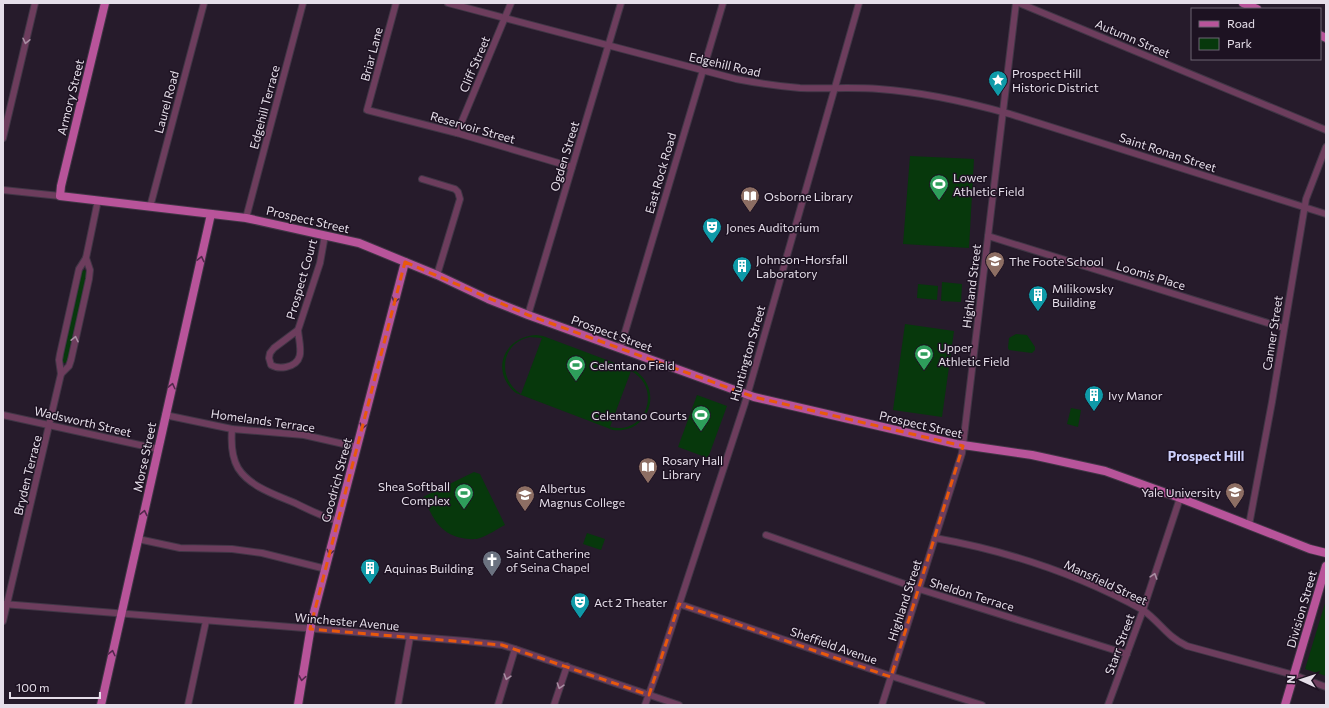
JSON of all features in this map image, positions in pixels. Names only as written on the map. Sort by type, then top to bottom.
[{"type":"main road","name":"Armory Street","points":[[60,196],[61,186],[106,3]]},
{"type":"main road","points":[[1243,3],[1255,8]]},
{"type":"main road","name":"Prospect Street","points":[[60,196],[246,218],[359,243],[528,315],[747,395],[963,446],[1032,455],[1105,471],[1326,553]]},
{"type":"main road","name":"Morse Street","points":[[101,705],[211,214]]},
{"type":"main road","name":"Goodrich Street","points":[[298,705],[310,629],[405,262]]},
{"type":"main road","name":"Division Street","points":[[1285,705],[1326,566]]},
{"type":"street","points":[[3,138],[36,3]]},
{"type":"street","name":"Laurel Road","points":[[150,207],[204,3]]},
{"type":"street","name":"Edgehill Terrace","points":[[246,218],[303,3]]},
{"type":"street","name":"Briar Lane","points":[[367,110],[396,3]]},
{"type":"street","name":"Edgehill Road","points":[[448,3],[736,79],[801,88],[879,89],[920,93],[1003,112]]},
{"type":"street","name":"Cliff Street","points":[[457,133],[511,3]]},
{"type":"street","name":"Ogden Street","points":[[528,315],[621,3]]},
{"type":"street","name":"East Rock Road","points":[[620,349],[723,3]]},
{"type":"street","name":"Huntington Street","points":[[645,705],[747,395],[859,3]]},
{"type":"street","name":"Highland Street","points":[[882,705],[962,453],[1003,112],[1018,3]]},
{"type":"street","name":"Autumn Street","points":[[1018,3],[1326,130]]},
{"type":"street","name":"Reservoir Street","points":[[367,110],[457,133],[572,167]]},
{"type":"street","name":"Saint Ronan Street","points":[[1003,112],[1326,214]]},
{"type":"street","name":"Canner Street","points":[[1250,525],[1306,196],[1326,147]]},
{"type":"street","points":[[422,179],[455,189],[458,192],[460,199],[437,275]]},
{"type":"street","name":"Prospect Street","points":[[3,190],[60,196]]},
{"type":"street","name":"Bryden Terrace","points":[[3,621],[5,604],[50,425],[61,374],[59,360],[62,343],[80,269],[86,258],[98,200]]},
{"type":"street","name":"Prospect Court","points":[[298,330],[272,350],[269,358],[270,363],[273,366],[282,368],[290,366],[299,358],[301,347],[298,330],[320,263],[325,235]]},
{"type":"street","name":"Loomis Place","points":[[988,236],[1284,328]]},
{"type":"street","name":"Bryden Terrace","points":[[61,374],[69,366],[71,360],[89,279],[90,270],[86,258]]},
{"type":"street","name":"Wadsworth Street","points":[[3,415],[158,449]]},
{"type":"street","name":"Homelands Terrace","points":[[165,415],[232,429],[304,435],[357,447]]},
{"type":"street","points":[[232,429],[231,443],[233,457],[238,467],[247,478],[269,492],[317,514],[338,521]]},
{"type":"street","name":"Starr Street","points":[[1108,705],[1143,610],[1180,498]]},
{"type":"street","name":"Sheldon Terrace","points":[[766,535],[919,589],[1127,654]]},
{"type":"street","name":"Mansfield Street","points":[[936,538],[985,548],[1059,571],[1143,610],[1149,614],[1170,636],[1187,646],[1294,675],[1326,686]]},
{"type":"street","points":[[138,539],[180,548],[232,549],[262,553],[326,569]]},
{"type":"street","name":"Winchester Avenue","points":[[5,604],[488,643],[515,649],[679,705]]},
{"type":"street","name":"Sheffield Avenue","points":[[679,604],[891,677],[982,705]]},
{"type":"street","points":[[188,705],[206,621]]},
{"type":"street","points":[[398,705],[410,637]]},
{"type":"street","points":[[498,705],[515,649]]},
{"type":"street","points":[[554,705],[567,666]]},
{"type":"highlighted area","points":[[405,262],[528,315],[754,397],[963,446],[891,677],[679,604],[649,695],[502,645],[310,629]]},
{"type":"green space","name":"Lower Athletic Field","points":[[910,156],[974,159],[969,248],[903,244]]},
{"type":"green space","points":[[85,270],[87,273],[67,362],[62,363],[82,271]]},
{"type":"green space","points":[[942,282],[962,284],[961,302],[941,301]]},
{"type":"green space","points":[[918,284],[938,286],[937,300],[917,298]]},
{"type":"green space","name":"Upper Athletic Field","points":[[905,324],[954,331],[942,417],[893,410]]},
{"type":"green space","points":[[1016,334],[1027,335],[1035,347],[1035,350],[1032,353],[1009,350],[1009,338]]},
{"type":"green space","name":"Celentano Field","points":[[536,335],[543,336],[636,371],[644,380],[649,390],[650,400],[648,410],[643,419],[635,425],[625,429],[613,430],[516,393],[508,385],[502,366],[508,349],[515,342],[525,337]],"holes":[[[530,337],[542,338],[521,394],[508,380],[505,371],[505,362],[513,346]],[[631,371],[641,379],[646,388],[648,399],[646,409],[641,418],[633,424],[623,428],[610,427]]]},
{"type":"green space","name":"Celentano Courts","points":[[697,395],[727,406],[708,458],[678,447]]},
{"type":"green space","points":[[1071,408],[1081,410],[1078,427],[1067,424]]},
{"type":"green space","name":"Shea Softball Complex","points":[[474,472],[480,474],[505,525],[478,539],[462,538],[447,532],[437,523],[423,497]]},
{"type":"green space","points":[[587,533],[605,539],[601,550],[583,544]]},
{"type":"green space","points":[[1326,600],[1326,676],[1305,669]]},
{"type":"place","name":"Prospect Hill Historic District","points":[[998,97]]},
{"type":"place","name":"Lower Athletic Field","points":[[939,201]]},
{"type":"place","name":"Osborne Library","points":[[750,213]]},
{"type":"place","name":"Jones Auditorium","points":[[712,244]]},
{"type":"place","name":"The Foote School","points":[[995,278]]},
{"type":"place","name":"Johnson-Horsfall Laboratory","points":[[742,283]]},
{"type":"place","name":"Milikowsky Building","points":[[1038,312]]},
{"type":"place","name":"Upper Athletic Field","points":[[924,371]]},
{"type":"place","name":"Celentano Field","points":[[576,382]]},
{"type":"place","name":"Ivy Manor","points":[[1094,412]]},
{"type":"place","name":"Celentano Courts","points":[[701,432]]},
{"type":"place","name":"Rosary Hall Library","points":[[648,484]]},
{"type":"place","name":"Yale University","points":[[1235,509]]},
{"type":"place","name":"Shea Softball Complex","points":[[464,510]]},
{"type":"place","name":"Albertus Magnus College","points":[[525,512]]},
{"type":"place","name":"Saint Catherine of Seina Chapel","points":[[492,577]]},
{"type":"place","name":"Aquinas Building","points":[[370,585]]},
{"type":"place","name":"Act 2 Theater","points":[[580,619]]},
{"type":"district","name":"Prospect Hill","points":[[1206,456]]}]
